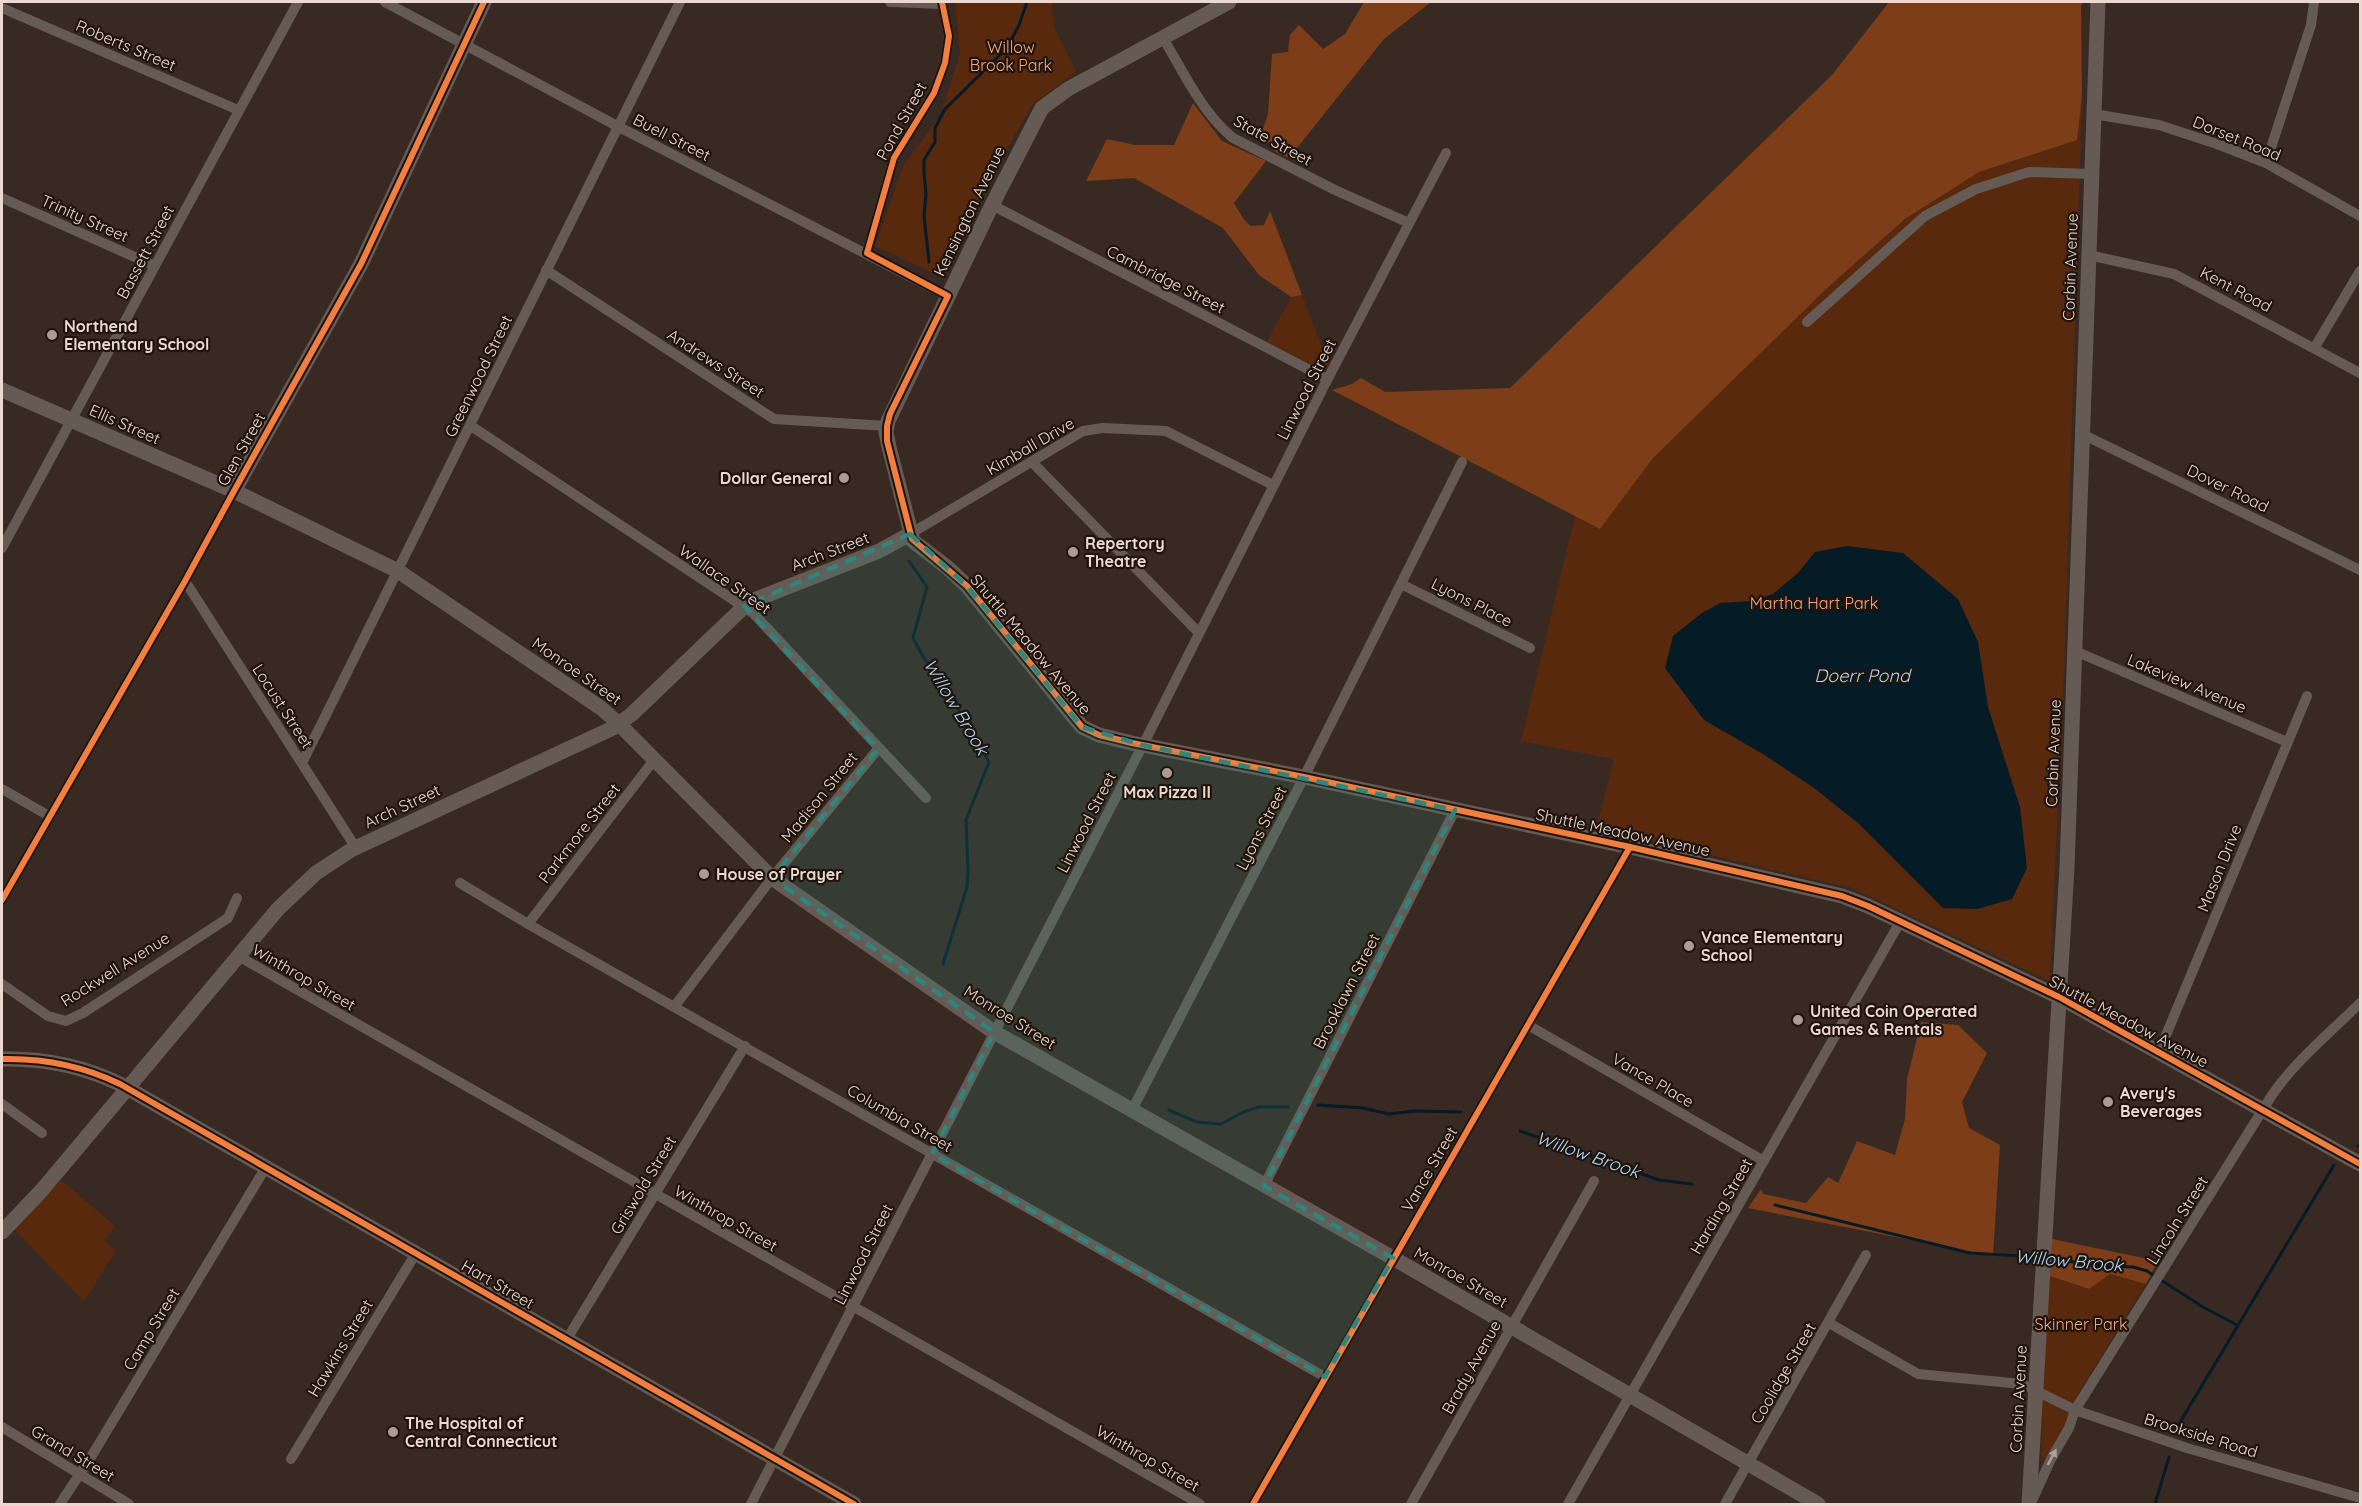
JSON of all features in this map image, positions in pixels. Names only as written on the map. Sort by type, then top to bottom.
[{"type":"street","name":"Bassett Street","points":[[2,548],[298,2]]},
{"type":"street","name":"Buell Street","points":[[385,2],[619,127],[948,296]]},
{"type":"street","name":"Glen Street","points":[[2,900],[185,581],[361,264],[484,2]]},
{"type":"street","name":"Greenwood Street","points":[[302,763],[680,2]]},
{"type":"street","points":[[890,2],[943,3]]},
{"type":"street","name":"Kensington Avenue","points":[[886,426],[892,409],[992,205],[1035,120],[1047,104],[1068,89],[1229,2]]},
{"type":"street","name":"Corbin Avenue","points":[[2030,1504],[2067,867],[2098,2]]},
{"type":"street","points":[[2266,163],[2311,25],[2314,2]]},
{"type":"street","name":"Pond Street","points":[[867,254],[894,158],[934,93],[943,70],[949,36],[943,3]]},
{"type":"street","name":"Roberts Street","points":[[2,8],[238,110]]},
{"type":"street","name":"State Street","points":[[1163,38],[1210,113],[1220,127],[1233,138],[1335,190],[1409,223]]},
{"type":"street","name":"Dorset Road","points":[[2094,114],[2159,125],[2217,144],[2266,163],[2361,216]]},
{"type":"street","name":"Linwood Street","points":[[751,1504],[1142,745],[1327,379],[1446,153]]},
{"type":"street","points":[[1807,322],[1925,216],[1976,189],[2029,172],[2092,174]]},
{"type":"street","name":"Trinity Street","points":[[2,198],[155,266]]},
{"type":"street","name":"Cambridge Street","points":[[992,205],[1327,379]]},
{"type":"street","name":"Kent Road","points":[[2089,255],[2174,274],[2361,373]]},
{"type":"street","name":"Andrews Street","points":[[546,270],[774,418],[886,426]]},
{"type":"street","points":[[2315,347],[2361,271]]},
{"type":"street","name":"Ellis Street","points":[[2,390],[234,491]]},
{"type":"street","name":"Wallace Street","points":[[471,426],[757,616],[878,749],[926,798]]},
{"type":"street","points":[[886,426],[910,534]]},
{"type":"street","name":"Kimball Drive","points":[[910,534],[1083,431],[1104,428],[1166,431],[1274,485]]},
{"type":"street","name":"Dover Road","points":[[2082,434],[2361,570]]},
{"type":"street","points":[[1032,462],[1199,633]]},
{"type":"street","name":"Lyons Street","points":[[1132,1110],[1304,777],[1462,462]]},
{"type":"street","name":"Monroe Street","points":[[234,491],[398,571],[601,708],[772,878],[994,1032],[1393,1258],[1818,1504]]},
{"type":"street","name":"Arch Street","points":[[2,1232],[32,1202],[238,956],[300,886],[327,864],[356,848],[619,724],[744,606],[756,599],[885,548],[910,534]]},
{"type":"street","name":"Shuttle Meadow Avenue","points":[[910,534],[918,546],[948,568],[967,586],[1082,727],[1099,735],[1810,887],[1868,906],[2059,997],[2361,1164]]},
{"type":"street","name":"Locust Street","points":[[185,581],[356,848]]},
{"type":"street","name":"Lyons Place","points":[[1401,584],[1530,648]]},
{"type":"street","name":"Lakeview Avenue","points":[[2074,651],[2287,742]]},
{"type":"street","name":"Mason Drive","points":[[2159,1052],[2307,696]]},
{"type":"street","name":"Madison Street","points":[[674,1007],[772,878],[878,749]]},
{"type":"street","name":"Parkmore Street","points":[[528,924],[654,760]]},
{"type":"street","points":[[2,789],[50,816]]},
{"type":"street","name":"Brooklawn Street","points":[[1264,1186],[1455,810]]},
{"type":"street","name":"Vance Street","points":[[1253,1504],[1630,847]]},
{"type":"street","name":"Columbia Street","points":[[460,883],[528,924],[1325,1377]]},
{"type":"street","name":"Rockwell Avenue","points":[[2,984],[48,1016],[66,1021],[83,1013],[228,918],[237,898]]},
{"type":"street","name":"Harding Street","points":[[1568,1504],[1900,922]]},
{"type":"street","name":"Winthrop Street","points":[[238,956],[1200,1504]]},
{"type":"street","name":"Lincoln Street","points":[[2030,1504],[2051,1459],[2069,1428],[2075,1410],[2287,1074],[2361,1003]]},
{"type":"street","name":"Vance Place","points":[[1528,1025],[1764,1161]]},
{"type":"street","name":"Griswold Street","points":[[567,1339],[745,1046]]},
{"type":"street","points":[[2,1059],[63,1064],[93,1072],[128,1088]]},
{"type":"street","name":"Hart Street","points":[[128,1088],[854,1504]]},
{"type":"street","points":[[2,1104],[42,1133]]},
{"type":"street","name":"Camp Street","points":[[60,1504],[266,1167]]},
{"type":"street","name":"Brady Avenue","points":[[1411,1504],[1594,1181]]},
{"type":"street","name":"Hawkins Street","points":[[291,1459],[416,1253]]},
{"type":"street","name":"Coolidge Street","points":[[1725,1504],[1866,1255]]},
{"type":"street","name":"Brookside Road","points":[[1829,1323],[1918,1374],[2013,1382],[2036,1390],[2075,1410],[2187,1448],[2361,1498]]},
{"type":"street","name":"Grand Street","points":[[2,1427],[129,1504]]},
{"type":"highlighted area","points":[[910,534],[967,586],[1082,727],[1142,745],[1455,810],[1264,1186],[1393,1258],[1325,1377],[932,1154],[994,1032],[772,878],[878,749],[744,606]]},
{"type":"green space","name":"Willow Brook Park","points":[[955,2],[1052,2],[1054,27],[1076,71],[1032,105],[966,221],[942,277],[875,246],[903,166],[940,116],[960,54]]},
{"type":"green space","name":"Martha Hart Park","points":[[2082,96],[2065,647],[2050,981],[1852,888],[1596,828],[1614,759],[1521,741],[1575,516],[1502,477],[1614,386],[1923,152]]},
{"type":"green space","points":[[1302,295],[1326,358],[1332,361],[1322,370],[1267,342],[1291,297]]},
{"type":"green space","points":[[61,1180],[115,1226],[104,1241],[116,1251],[84,1301],[14,1229]]},
{"type":"green space","name":"Skinner Park","points":[[2110,1274],[2146,1284],[2079,1392],[2068,1423],[2045,1459],[2041,1461],[2043,1377],[2050,1276],[2089,1289]]},
{"type":"shaded area","points":[[1364,2],[1431,2],[1384,39],[1297,148],[1292,159],[1276,152],[1261,135],[1268,114],[1272,54],[1288,52],[1290,35],[1299,25],[1323,49],[1345,34]]},
{"type":"shaded area","points":[[1889,2],[2083,2],[2081,6],[2082,96],[2077,140],[1979,172],[1905,219],[1826,289],[1653,458],[1600,529],[1332,390],[1352,384],[1361,378],[1385,392],[1510,388],[1832,75]]},
{"type":"shaded area","points":[[1193,103],[1222,141],[1266,161],[1234,203],[1245,221],[1251,226],[1264,225],[1270,211],[1302,295],[1291,297],[1259,275],[1223,228],[1134,178],[1086,181],[1107,139],[1135,145],[1174,145]]},
{"type":"shaded area","points":[[1921,1022],[1958,1025],[1987,1053],[1962,1102],[1969,1128],[2000,1145],[1993,1256],[1748,1208],[1761,1189],[1763,1194],[1806,1203],[1828,1177],[1838,1183],[1857,1141],[1895,1155],[1905,1119],[1907,1079]]},
{"type":"shaded area","points":[[2052,1239],[2158,1261],[2146,1284],[2110,1274],[2089,1289],[2050,1276]]},
{"type":"water","name":"Doerr Pond","points":[[1847,546],[1903,553],[1958,599],[1978,642],[1988,707],[2020,807],[2027,868],[2012,899],[1977,909],[1943,908],[1858,823],[1814,788],[1763,754],[1704,720],[1665,668],[1673,636],[1702,613],[1720,603],[1752,601],[1773,594],[1798,573],[1815,552]]},
{"type":"waterway","name":"Willow Brook","points":[[929,262],[924,216],[926,194],[924,160],[935,142],[935,128],[945,109],[1007,48],[1019,25],[1027,2]]},
{"type":"waterway","name":"Willow Brook","points":[[909,561],[927,587],[913,638],[924,658],[956,701],[963,723],[989,762],[966,820],[967,887],[943,964]]},
{"type":"waterway","name":"Willow Brook","points":[[1318,1105],[1363,1108],[1389,1114],[1414,1111],[1461,1112]]},
{"type":"waterway","name":"Willow Brook","points":[[1169,1110],[1197,1122],[1221,1124],[1243,1112],[1259,1107],[1288,1107]]},
{"type":"waterway","name":"Willow Brook","points":[[1520,1131],[1659,1180],[1692,1184]]},
{"type":"waterway","name":"Willow Brook","points":[[2176,1429],[2334,1165]]},
{"type":"waterway","name":"Willow Brook","points":[[1775,1205],[1970,1253],[2039,1257]]},
{"type":"waterway","name":"Willow Brook","points":[[2049,1257],[2088,1265],[2133,1267],[2147,1271],[2203,1307],[2237,1325]]},
{"type":"waterway","points":[[2155,1504],[2169,1457]]},
{"type":"cycle path","points":[[2,900],[185,581],[361,264],[484,2]]},
{"type":"cycle path","points":[[942,2],[949,36],[945,63],[934,93],[894,158],[867,253],[948,296],[890,414],[887,441],[912,539],[967,586],[1082,727],[1099,735],[1132,743],[1304,777],[1630,847],[1842,896],[1868,906],[2059,997],[2360,1164]]},
{"type":"cycle path","points":[[1253,1504],[1630,847]]},
{"type":"cycle path","points":[[2,1059],[62,1064],[92,1072],[120,1084],[854,1504]]},
{"type":"place","name":"Northend Elementary School","points":[[52,335]]},
{"type":"place","name":"Dollar General","points":[[844,478]]},
{"type":"place","name":"Repertory Theatre","points":[[1073,552]]},
{"type":"place","name":"Max Pizza II","points":[[1167,773]]},
{"type":"place","name":"House of Prayer","points":[[704,874]]},
{"type":"place","name":"Vance Elementary School","points":[[1689,946]]},
{"type":"place","name":"United Coin Operated Games & Rentals","points":[[1798,1020]]},
{"type":"place","name":"Avery's Beverages","points":[[2108,1102]]},
{"type":"place","name":"The Hospital of Central Connecticut","points":[[393,1432]]}]
